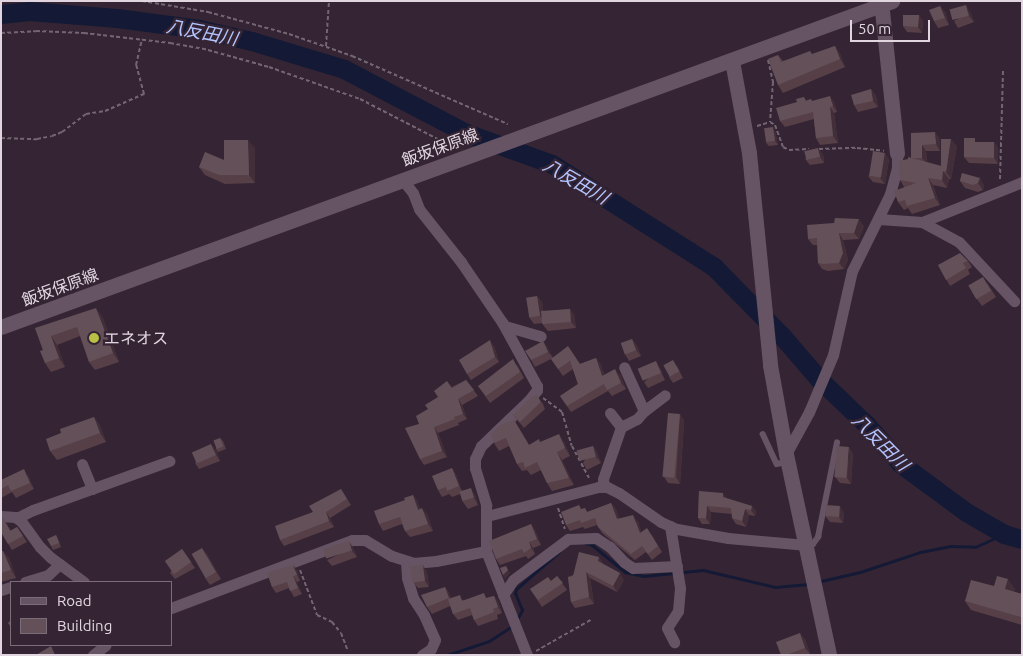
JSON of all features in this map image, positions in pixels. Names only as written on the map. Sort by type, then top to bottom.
[{"type":"main road","name":"飯坂保原線","points":[[1,327],[527,133],[767,48],[885,3]]},
{"type":"main road","points":[[885,3],[897,153]]},
{"type":"main road","points":[[732,60],[745,130],[770,365],[787,458],[829,655]]},
{"type":"street","points":[[787,458],[809,412],[833,354],[852,271],[879,219],[894,183],[897,153]]},
{"type":"street","points":[[402,179],[413,193],[419,209],[461,262],[505,326],[531,371],[537,386],[535,393],[480,446],[475,468],[484,496],[487,516],[486,551],[518,634],[529,655]]},
{"type":"street","points":[[922,222],[1022,182]]},
{"type":"street","points":[[879,219],[922,222],[960,242],[1014,302]]},
{"type":"street","points":[[505,326],[541,336]]},
{"type":"street","points":[[624,367],[644,412]]},
{"type":"street","points":[[598,488],[603,479],[621,427],[637,419],[665,395]]},
{"type":"street","points":[[610,413],[621,427]]},
{"type":"street","points":[[1,516],[17,518],[33,510],[169,461]]},
{"type":"street","points":[[82,464],[92,489]]},
{"type":"street","points":[[487,516],[598,488],[619,492],[661,522],[670,526],[728,538],[807,545]]},
{"type":"street","points":[[17,518],[40,547],[83,581]]},
{"type":"street","points":[[670,526],[680,588],[678,611],[667,628],[674,642]]},
{"type":"street","points":[[503,595],[513,580],[568,539],[596,538],[610,547],[624,562],[633,568],[678,570]]},
{"type":"street","points":[[172,608],[357,540],[365,540],[406,562],[436,562],[486,551]]},
{"type":"street","points":[[406,562],[407,578],[413,598],[424,615],[435,640],[431,649],[422,655]]},
{"type":"street","points":[[28,581],[48,575],[60,564]]},
{"type":"street","points":[[93,655],[105,646]]},
{"type":"lane","points":[[763,434],[777,464],[787,458]]},
{"type":"lane","points":[[807,545],[813,544],[818,537],[837,443]]},
{"type":"path","points":[[142,1],[242,20],[326,46],[508,124]]},
{"type":"path","points":[[326,46],[329,1]]},
{"type":"path","points":[[1,33],[36,31],[84,33],[208,50],[312,81],[384,110],[447,143],[466,156]]},
{"type":"path","points":[[1,138],[30,140],[52,136],[62,132],[86,114],[105,111],[144,94],[136,65],[142,40]]},
{"type":"path","points":[[767,48],[773,82],[770,122]]},
{"type":"path","points":[[999,192],[1002,160],[1003,69]]},
{"type":"path","points":[[745,130],[770,122],[775,125],[783,147],[789,150],[857,148],[897,153]]},
{"type":"path","points":[[535,393],[562,412],[572,446],[598,488]]},
{"type":"path","points":[[555,499],[568,539]]},
{"type":"path","points":[[297,561],[317,614],[332,622],[341,633],[348,651]]},
{"type":"path","points":[[529,655],[592,619]]},
{"type":"building","points":[[966,5],[969,16],[952,20],[950,9]]},
{"type":"building","points":[[940,6],[945,18],[934,21],[929,10]]},
{"type":"building","points":[[903,15],[919,15],[918,27],[903,26]]},
{"type":"building","points":[[835,46],[840,59],[778,85],[768,59],[778,55],[781,62],[810,51],[812,54]]},
{"type":"building","points":[[871,89],[873,101],[854,105],[851,95]]},
{"type":"building","points":[[830,96],[833,106],[830,107],[833,136],[816,138],[813,112],[780,121],[776,108],[797,102],[796,99],[804,97],[806,101],[811,99],[812,101]]},
{"type":"building","points":[[773,127],[775,141],[766,142],[764,128]]},
{"type":"building","points":[[935,132],[936,144],[922,145],[922,158],[911,158],[911,133]]},
{"type":"building","points":[[964,138],[975,138],[975,142],[994,142],[994,158],[964,157]]},
{"type":"building","points":[[941,139],[951,139],[946,172],[943,171],[942,180],[928,178],[935,198],[907,206],[905,200],[898,202],[894,191],[916,183],[900,180],[899,161],[908,159],[908,157],[941,166]]},
{"type":"building","points":[[224,140],[248,140],[249,175],[219,175],[199,167],[205,152],[224,160]]},
{"type":"building","points":[[818,148],[820,157],[806,160],[804,151]]},
{"type":"building","points":[[873,151],[885,153],[881,178],[869,176]]},
{"type":"building","points":[[962,173],[980,178],[978,183],[973,185],[960,181]]},
{"type":"building","points":[[835,218],[859,219],[854,233],[839,233],[843,253],[839,263],[818,263],[817,238],[808,239],[807,225],[834,223]]},
{"type":"building","points":[[960,253],[968,261],[963,263],[966,268],[946,280],[938,265]]},
{"type":"building","points":[[983,277],[991,291],[976,299],[968,286]]},
{"type":"building","points":[[537,296],[540,316],[529,317],[526,298]]},
{"type":"building","points":[[96,308],[113,353],[89,362],[77,327],[51,336],[59,358],[45,363],[40,351],[43,350],[35,328]]},
{"type":"building","points":[[570,309],[571,322],[542,324],[541,311]]},
{"type":"building","points":[[632,339],[636,350],[625,354],[621,343]]},
{"type":"building","points":[[490,340],[495,357],[467,374],[459,360]]},
{"type":"building","points":[[543,341],[548,352],[531,360],[525,351]]},
{"type":"building","points":[[568,346],[580,364],[596,358],[602,376],[615,369],[621,383],[607,390],[604,384],[567,406],[560,396],[578,384],[570,361],[558,369],[551,359]]},
{"type":"building","points":[[513,359],[520,372],[486,396],[478,386]]},
{"type":"building","points":[[673,360],[679,371],[670,377],[663,365]]},
{"type":"building","points":[[656,361],[661,373],[643,381],[638,369]]},
{"type":"building","points":[[466,380],[474,390],[458,399],[463,414],[434,427],[442,451],[420,459],[405,428],[419,424],[416,416],[428,409],[425,405],[438,397],[434,391],[447,381],[452,388]]},
{"type":"building","points":[[537,395],[541,402],[520,422],[513,415],[530,398]]},
{"type":"building","points":[[668,413],[680,414],[674,478],[662,477]]},
{"type":"building","points":[[94,417],[100,433],[50,451],[46,439],[61,433],[60,429]]},
{"type":"building","points":[[514,420],[529,445],[539,439],[540,442],[559,434],[565,448],[557,452],[569,478],[547,483],[537,462],[525,468],[523,462],[517,464],[506,438],[494,443],[491,434],[500,425]]},
{"type":"building","points":[[220,438],[223,446],[217,449],[213,441]]},
{"type":"building","points":[[211,444],[216,455],[197,464],[192,453]]},
{"type":"building","points":[[593,446],[596,457],[579,461],[577,450]]},
{"type":"building","points":[[837,446],[849,447],[846,478],[834,477]]},
{"type":"building","points":[[452,468],[459,486],[447,491],[446,487],[438,490],[432,476]]},
{"type":"building","points":[[24,469],[30,483],[11,491],[8,485],[1,489],[1,480]]},
{"type":"building","points":[[471,488],[474,498],[462,501],[460,492]]},
{"type":"building","points":[[341,489],[347,499],[326,512],[329,521],[280,540],[275,526],[313,512],[309,506]]},
{"type":"building","points":[[699,491],[723,493],[723,497],[752,506],[751,510],[745,509],[742,521],[732,518],[731,508],[707,506],[706,518],[698,518]]},
{"type":"building","points":[[413,495],[418,510],[422,508],[428,524],[405,531],[400,517],[379,524],[374,511],[405,500],[404,498]]},
{"type":"building","points":[[611,503],[617,519],[633,515],[640,533],[647,528],[658,546],[648,554],[642,546],[631,554],[598,527],[595,518],[581,523],[580,520],[566,525],[561,512],[579,505],[581,509],[585,508],[587,512]]},
{"type":"building","points":[[826,505],[840,506],[839,517],[825,516]]},
{"type":"building","points":[[1,518],[3,518],[10,531],[17,527],[23,536],[8,544],[1,532]]},
{"type":"building","points":[[531,524],[537,539],[529,542],[531,548],[524,553],[522,549],[496,559],[489,541]]},
{"type":"building","points":[[56,535],[59,543],[51,546],[47,539]]},
{"type":"building","points":[[349,541],[352,551],[326,558],[323,549]]},
{"type":"building","points":[[202,548],[216,572],[206,578],[192,554]]},
{"type":"building","points":[[182,549],[191,562],[174,574],[165,561]]},
{"type":"building","points":[[1,551],[3,551],[11,570],[1,573]]},
{"type":"building","points":[[579,552],[599,557],[598,561],[620,573],[613,586],[586,572],[589,597],[571,602],[568,577],[573,576]]},
{"type":"building","points":[[293,565],[297,575],[293,576],[298,588],[290,591],[287,582],[272,587],[267,573]]},
{"type":"building","points":[[423,565],[425,581],[412,582],[410,567]]},
{"type":"building","points":[[506,566],[508,570],[503,575],[500,568]]},
{"type":"building","points":[[557,576],[563,583],[538,600],[530,589],[548,577],[551,581]]},
{"type":"building","points":[[997,576],[1008,579],[1005,589],[1022,594],[1021,617],[965,601],[971,580],[994,586]]},
{"type":"building","points":[[445,587],[449,598],[427,607],[421,595]]},
{"type":"building","points":[[484,593],[486,598],[494,596],[498,607],[493,609],[494,612],[474,620],[470,608],[453,614],[448,599],[460,595],[462,601]]},
{"type":"building","points":[[800,633],[805,648],[781,655],[776,642]]},
{"type":"building","points":[[51,646],[55,655],[36,655]]},
{"type":"waterway","name":"八反田川","points":[[1,14],[29,11],[117,18],[199,29],[252,41],[344,69],[466,133],[552,164],[714,267],[782,336],[819,379],[866,424],[901,464],[966,512],[1004,534],[1022,539]]},
{"type":"waterway","points":[[817,582],[860,572],[920,552],[950,546],[975,547],[1004,534]]},
{"type":"waterway","points":[[585,543],[592,545],[625,572],[644,576],[703,570],[775,587],[809,584]]},
{"type":"waterway","points":[[516,621],[522,610],[515,593],[516,589],[559,552]]},
{"type":"waterway","points":[[447,655],[489,641],[512,626]]},
{"type":"place","name":"エネオス","points":[[94,338]]}]
